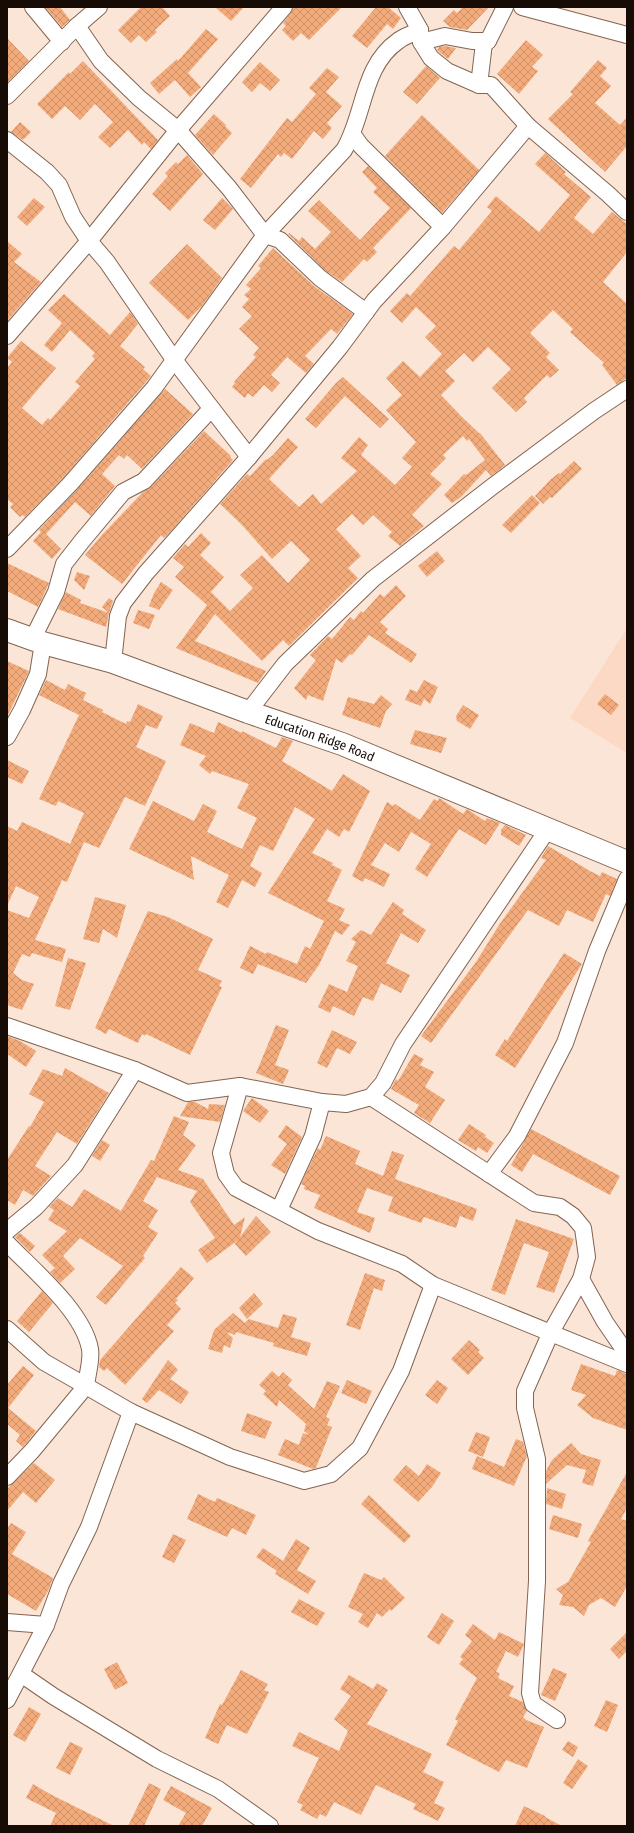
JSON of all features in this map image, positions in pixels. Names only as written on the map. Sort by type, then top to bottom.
[{"type":"main road","name":"Education Ridge Road","points":[[7,630],[113,662],[248,712],[342,744],[627,862]]},
{"type":"street","points":[[34,7],[62,42]]},
{"type":"street","points":[[7,96],[77,26],[99,7]]},
{"type":"street","points":[[9,331],[89,241],[178,130],[284,7]]},
{"type":"street","points":[[407,7],[431,58],[447,71],[479,85],[491,85],[528,126],[627,212]]},
{"type":"street","points":[[479,85],[484,43],[488,41],[505,7]]},
{"type":"street","points":[[522,7],[627,35]]},
{"type":"street","points":[[77,26],[101,61],[139,98],[178,130],[228,188],[265,235],[280,240],[320,278],[366,312]]},
{"type":"street","points":[[7,549],[70,484],[118,431],[175,361],[265,235],[344,150],[352,135],[366,88],[377,63],[387,49],[399,40],[420,36],[445,36],[472,41],[488,41]]},
{"type":"street","points":[[113,662],[118,616],[123,603],[146,573],[249,457],[340,347],[374,300],[443,227],[528,126]]},
{"type":"street","points":[[352,135],[361,146],[443,227]]},
{"type":"street","points":[[7,140],[47,172],[59,185],[73,217],[89,241],[107,262],[175,361],[249,457]]},
{"type":"street","points":[[248,712],[285,664],[373,579],[487,490],[594,411],[627,389]]},
{"type":"street","points":[[7,738],[22,710],[38,674],[38,640],[56,592],[64,564],[82,540],[123,492],[144,481],[211,409]]},
{"type":"street","points":[[7,1026],[135,1070],[187,1093],[240,1086],[322,1102],[346,1104],[371,1097],[383,1084],[407,1037],[548,829]]},
{"type":"street","points":[[489,1174],[517,1136],[565,1042],[597,951],[627,879]]},
{"type":"street","points":[[7,1231],[36,1207],[75,1165],[135,1070]]},
{"type":"street","points":[[240,1086],[222,1154],[226,1174],[236,1188],[318,1231],[402,1264],[433,1285],[627,1364]]},
{"type":"street","points":[[371,1097],[534,1203],[560,1207],[573,1216],[583,1228],[587,1257],[581,1279],[551,1332],[525,1391],[525,1408],[537,1459],[537,1581],[530,1693],[533,1704],[557,1720]]},
{"type":"street","points":[[279,1210],[314,1136],[322,1102]]},
{"type":"street","points":[[7,1243],[62,1299],[80,1325],[90,1350],[86,1386],[32,1451],[7,1477]]},
{"type":"street","points":[[581,1279],[605,1322],[627,1354]]},
{"type":"street","points":[[7,1329],[44,1362],[131,1412],[230,1457],[304,1480],[331,1474],[360,1448],[401,1371],[433,1285]]},
{"type":"street","points":[[7,1700],[22,1674],[46,1625],[61,1584],[89,1527],[131,1412]]},
{"type":"street","points":[[7,1622],[46,1625]]},
{"type":"street","points":[[22,1674],[53,1696],[157,1759],[218,1789],[270,1826]]},
{"type":"shaded area","points":[[627,628],[627,753],[570,718]]},
{"type":"building","points":[[45,7],[60,7],[70,20],[62,27]]},
{"type":"building","points":[[141,7],[162,7],[170,16],[155,30],[157,32],[146,42],[139,35],[131,43],[118,30]]},
{"type":"building","points":[[215,7],[244,7],[231,21]]},
{"type":"building","points":[[293,7],[342,7],[309,40],[301,33],[293,41],[282,30],[286,26],[283,23],[291,13]]},
{"type":"building","points":[[376,7],[388,7],[401,18],[393,29],[387,24],[367,48],[352,36]]},
{"type":"building","points":[[463,7],[489,7],[467,30],[450,27],[443,21],[454,10],[457,13]]},
{"type":"building","points":[[206,29],[218,39],[188,73],[201,87],[190,97],[175,80],[159,94],[150,83],[177,59],[178,61]]},
{"type":"building","points":[[7,38],[29,61],[7,83]]},
{"type":"building","points":[[526,40],[543,55],[532,67],[538,71],[519,94],[497,74]]},
{"type":"building","points":[[445,46],[456,48],[448,59],[437,50],[439,47]]},
{"type":"building","points":[[598,60],[607,68],[600,76],[611,86],[595,103],[620,125],[627,117],[627,146],[605,172],[548,119],[573,94],[570,92]]},
{"type":"building","points":[[83,61],[158,140],[151,149],[144,142],[142,145],[128,130],[110,148],[98,137],[113,122],[95,104],[80,120],[65,106],[52,119],[37,104],[69,72],[70,74]]},
{"type":"building","points":[[260,62],[280,80],[270,91],[260,83],[252,92],[242,82]]},
{"type":"building","points":[[426,66],[440,78],[417,104],[403,92]]},
{"type":"building","points":[[327,68],[339,77],[326,92],[342,106],[327,123],[332,128],[323,139],[314,131],[292,159],[284,153],[281,157],[278,154],[251,188],[240,179],[287,118],[292,122],[316,94],[309,88]]},
{"type":"building","points":[[214,114],[232,133],[213,155],[195,135]]},
{"type":"building","points":[[422,115],[479,170],[442,213],[385,156]]},
{"type":"building","points":[[20,122],[31,132],[23,140],[11,132]]},
{"type":"building","points":[[545,153],[566,172],[564,174],[591,197],[574,218],[593,234],[612,212],[627,224],[627,252],[603,282],[627,304],[627,378],[617,385],[602,365],[604,363],[570,332],[573,329],[553,310],[530,333],[550,353],[546,357],[559,370],[550,378],[547,375],[524,398],[527,402],[516,412],[492,388],[511,369],[488,347],[473,362],[464,353],[445,371],[455,381],[441,395],[480,433],[505,465],[491,476],[486,470],[461,497],[452,503],[444,495],[464,474],[466,475],[485,460],[469,439],[467,441],[463,436],[443,455],[446,458],[430,474],[442,484],[412,515],[424,526],[400,546],[388,536],[392,532],[373,515],[363,525],[352,514],[336,529],[361,556],[348,568],[358,578],[289,646],[283,640],[262,661],[215,614],[195,641],[266,671],[258,683],[176,648],[207,605],[175,577],[184,567],[173,558],[185,544],[188,547],[201,533],[211,543],[200,555],[224,577],[211,592],[230,611],[253,588],[240,575],[262,555],[288,583],[310,560],[291,541],[272,559],[242,525],[220,504],[247,474],[250,476],[266,459],[267,460],[273,455],[288,438],[298,447],[269,479],[299,507],[313,494],[321,504],[357,471],[341,458],[359,437],[368,445],[361,455],[395,485],[412,467],[402,458],[416,442],[386,410],[402,395],[386,378],[403,361],[420,377],[442,354],[425,337],[436,326],[416,307],[402,323],[390,311],[407,293],[410,296],[454,246],[459,250],[492,211],[487,207],[496,196],[539,232],[570,195],[535,164]]},
{"type":"building","points":[[187,155],[203,174],[170,211],[152,194],[168,176],[165,173],[176,162],[178,164]]},
{"type":"building","points":[[368,166],[411,208],[373,248],[377,252],[367,262],[364,259],[342,282],[326,271],[288,234],[289,233],[299,241],[302,237],[315,249],[331,232],[308,211],[319,200],[360,240],[390,208],[373,192],[377,188],[362,172]]},
{"type":"building","points":[[34,198],[45,207],[27,226],[17,217]]},
{"type":"building","points":[[222,198],[233,209],[215,230],[203,220]]},
{"type":"building","points":[[7,241],[22,254],[14,262],[41,282],[7,321]]},
{"type":"building","points":[[187,244],[222,278],[202,306],[188,320],[149,283]]},
{"type":"building","points":[[273,248],[314,286],[353,314],[337,334],[331,329],[305,356],[314,364],[306,373],[287,357],[271,375],[280,383],[272,392],[264,385],[253,397],[248,393],[245,398],[232,387],[235,383],[234,382],[256,357],[253,355],[259,348],[239,329],[252,316],[242,307],[249,299],[244,295],[251,289],[246,285],[261,268],[258,266]]},
{"type":"building","points":[[64,294],[110,335],[130,312],[138,324],[120,346],[145,367],[143,369],[151,376],[63,478],[25,517],[22,515],[20,517],[10,507],[13,504],[7,499],[7,368],[12,362],[7,358],[21,341],[56,368],[22,408],[42,425],[48,418],[50,420],[80,386],[75,382],[95,359],[92,356],[95,353],[70,330],[52,352],[44,345],[62,323],[48,310]]},
{"type":"building","points":[[343,377],[389,419],[380,428],[345,396],[316,428],[305,419]]},
{"type":"building","points":[[165,389],[193,414],[142,469],[127,455],[124,459],[119,455],[102,474],[115,486],[91,516],[75,502],[46,534],[61,549],[52,559],[33,541],[41,532],[39,530],[77,490]]},
{"type":"building","points":[[204,431],[231,456],[230,457],[233,460],[172,530],[164,538],[161,535],[122,584],[85,555],[143,492],[151,487]]},
{"type":"building","points":[[574,461],[582,469],[552,498],[550,497],[543,504],[535,496],[551,479],[559,473],[560,474]]},
{"type":"building","points":[[532,495],[540,503],[511,533],[502,525]]},
{"type":"building","points":[[437,551],[445,561],[427,577],[418,566]]},
{"type":"building","points":[[7,563],[49,583],[38,607],[7,591]]},
{"type":"building","points":[[77,572],[90,576],[84,590],[74,580]]},
{"type":"building","points":[[161,582],[173,590],[159,610],[149,606],[154,593]]},
{"type":"building","points":[[396,585],[406,596],[380,622],[388,629],[385,633],[417,654],[411,663],[369,635],[352,655],[350,654],[342,663],[336,659],[323,701],[308,695],[306,700],[294,688],[316,660],[310,655],[328,636],[332,639],[350,617],[354,620],[361,611],[363,613],[380,594],[384,597]]},
{"type":"building","points":[[66,592],[81,600],[80,603],[109,613],[106,627],[58,609]]},
{"type":"building","points":[[109,598],[113,601],[109,613],[102,607]]},
{"type":"building","points":[[138,610],[155,615],[149,629],[133,623]]},
{"type":"building","points":[[7,661],[29,671],[7,717]]},
{"type":"building","points":[[46,680],[65,690],[68,684],[86,693],[83,700],[103,710],[102,712],[126,724],[127,721],[130,722],[138,704],[163,716],[157,729],[146,725],[136,747],[166,761],[145,806],[125,797],[99,848],[84,842],[67,882],[62,880],[35,940],[66,949],[62,962],[32,953],[30,957],[22,954],[13,973],[22,980],[34,984],[22,1010],[7,1005],[7,910],[29,918],[39,897],[16,886],[7,906],[7,826],[17,831],[22,822],[70,844],[84,813],[58,801],[56,806],[39,799],[79,715],[39,695]]},
{"type":"building","points":[[424,680],[438,687],[430,704],[424,699],[421,706],[405,700],[410,689],[417,692]]},
{"type":"building","points":[[605,694],[619,705],[611,715],[597,704]]},
{"type":"building","points":[[381,695],[392,704],[386,711],[380,728],[342,715],[348,697],[374,704]]},
{"type":"building","points":[[463,705],[479,715],[470,729],[457,721],[456,716]]},
{"type":"building","points":[[218,722],[242,733],[242,731],[276,748],[282,737],[293,741],[282,761],[332,791],[343,774],[370,791],[349,832],[344,829],[339,837],[327,829],[312,853],[333,863],[332,865],[342,870],[327,901],[345,909],[339,920],[350,925],[342,935],[335,931],[319,965],[306,983],[258,964],[253,974],[240,968],[250,946],[266,954],[267,952],[297,964],[305,946],[310,949],[324,921],[268,893],[315,819],[295,807],[273,851],[260,845],[250,866],[262,873],[255,887],[242,880],[228,908],[216,902],[229,875],[191,856],[194,880],[129,849],[153,801],[194,821],[203,804],[217,811],[207,832],[242,849],[257,818],[237,808],[249,784],[212,771],[210,774],[199,765],[206,756],[180,745],[190,723],[214,733]]},
{"type":"building","points":[[415,730],[447,738],[441,753],[410,744]]},
{"type":"building","points":[[7,760],[29,771],[22,784],[7,777]]},
{"type":"building","points":[[439,798],[463,814],[467,809],[485,821],[487,818],[500,823],[486,845],[459,829],[427,877],[415,869],[431,844],[411,832],[399,852],[385,843],[371,865],[390,874],[384,887],[365,878],[363,882],[352,876],[387,802],[393,806],[395,804],[420,820],[434,799],[438,801]]},
{"type":"building","points":[[505,825],[526,835],[519,846],[501,835],[501,830]]},
{"type":"building","points":[[548,846],[600,876],[602,872],[617,879],[610,896],[606,894],[593,922],[567,910],[559,926],[528,910],[431,1043],[421,1036],[476,962],[499,925],[546,860],[541,858]]},
{"type":"building","points":[[95,897],[126,905],[117,938],[103,929],[99,943],[83,939]]},
{"type":"building","points":[[393,902],[404,910],[402,914],[426,930],[418,943],[401,933],[386,963],[410,975],[401,993],[381,983],[373,1001],[363,997],[354,1016],[333,1006],[330,1013],[318,1007],[329,984],[347,992],[358,966],[346,961],[356,942],[351,939],[361,930],[371,935]]},
{"type":"building","points":[[148,911],[168,917],[213,939],[198,970],[222,981],[219,986],[222,987],[190,1055],[146,1034],[145,1036],[142,1034],[138,1043],[109,1029],[106,1034],[95,1028]]},
{"type":"building","points":[[564,953],[582,964],[515,1068],[495,1055],[505,1039],[507,1041]]},
{"type":"building","points":[[68,958],[86,963],[70,1010],[55,1006]]},
{"type":"building","points":[[276,1025],[289,1030],[275,1065],[289,1070],[283,1084],[256,1073]]},
{"type":"building","points":[[332,1030],[357,1042],[350,1054],[337,1048],[327,1068],[317,1063]]},
{"type":"building","points":[[7,1036],[20,1041],[36,1051],[26,1067],[7,1054]]},
{"type":"building","points":[[414,1054],[424,1059],[420,1065],[434,1072],[425,1087],[445,1100],[430,1123],[414,1113],[419,1105],[391,1089],[396,1079],[398,1081]]},
{"type":"building","points":[[65,1068],[109,1093],[77,1144],[57,1132],[35,1166],[51,1176],[33,1196],[23,1190],[15,1205],[7,1200],[7,1160],[29,1126],[30,1127],[44,1102],[29,1094],[43,1069],[62,1076]]},
{"type":"building","points":[[252,1098],[269,1111],[260,1123],[243,1111]]},
{"type":"building","points":[[188,1102],[195,1102],[208,1109],[209,1104],[225,1105],[220,1122],[180,1116]]},
{"type":"building","points":[[174,1116],[189,1122],[183,1135],[196,1145],[178,1170],[203,1179],[234,1225],[245,1217],[240,1237],[256,1216],[271,1232],[246,1256],[235,1244],[237,1241],[207,1263],[198,1250],[215,1238],[190,1202],[197,1191],[157,1177],[143,1201],[158,1210],[148,1227],[158,1233],[143,1256],[145,1258],[106,1305],[96,1297],[123,1266],[80,1238],[63,1256],[75,1269],[60,1283],[50,1272],[55,1268],[42,1255],[67,1231],[48,1220],[54,1210],[49,1207],[58,1198],[72,1207],[84,1189],[121,1211],[151,1160],[154,1161]]},
{"type":"building","points":[[469,1124],[486,1135],[485,1137],[494,1143],[487,1153],[478,1147],[476,1151],[458,1140]]},
{"type":"building","points":[[286,1125],[302,1137],[285,1174],[271,1165],[287,1144],[278,1137]]},
{"type":"building","points":[[531,1129],[620,1176],[610,1195],[533,1154],[522,1172],[511,1165]]},
{"type":"building","points":[[326,1136],[360,1151],[355,1164],[383,1176],[392,1151],[404,1155],[395,1179],[477,1209],[473,1221],[460,1216],[456,1228],[424,1217],[421,1223],[388,1211],[393,1197],[367,1188],[357,1212],[375,1218],[370,1233],[314,1208],[320,1195],[304,1189],[305,1186],[301,1184],[318,1148],[320,1150]]},
{"type":"building","points":[[102,1140],[110,1145],[100,1161],[92,1156]]},
{"type":"building","points":[[516,1219],[574,1239],[554,1293],[536,1287],[549,1252],[524,1243],[505,1295],[491,1290]]},
{"type":"building","points":[[20,1233],[35,1246],[30,1252],[15,1237]]},
{"type":"building","points":[[181,1267],[194,1278],[176,1299],[178,1300],[175,1303],[181,1309],[167,1325],[174,1331],[125,1385],[107,1368],[104,1371],[99,1367],[100,1360]]},
{"type":"building","points":[[365,1273],[385,1280],[382,1291],[374,1288],[360,1330],[346,1325]]},
{"type":"building","points":[[42,1291],[53,1303],[29,1332],[17,1321]]},
{"type":"building","points":[[254,1293],[263,1304],[247,1319],[239,1308]]},
{"type":"building","points":[[233,1313],[245,1323],[249,1319],[278,1328],[283,1314],[297,1318],[291,1337],[311,1343],[307,1356],[273,1346],[274,1343],[236,1332],[235,1335],[226,1332],[233,1338],[230,1348],[224,1345],[222,1353],[208,1349],[214,1330]]},
{"type":"building","points":[[469,1340],[480,1350],[478,1352],[484,1358],[468,1375],[451,1359]]},
{"type":"building","points":[[168,1360],[178,1370],[170,1379],[189,1392],[181,1404],[159,1390],[147,1403],[142,1399]]},
{"type":"building","points":[[581,1364],[615,1376],[617,1370],[627,1374],[627,1430],[593,1418],[577,1405],[586,1395],[571,1390]]},
{"type":"building","points":[[23,1366],[34,1375],[8,1408],[36,1431],[23,1447],[16,1441],[20,1435],[7,1424],[7,1385]]},
{"type":"building","points":[[272,1371],[279,1377],[283,1372],[292,1380],[288,1385],[314,1409],[327,1381],[340,1386],[326,1417],[330,1419],[327,1425],[332,1427],[316,1468],[313,1469],[278,1455],[285,1439],[299,1445],[303,1433],[309,1435],[304,1431],[306,1424],[279,1400],[277,1407],[263,1394],[266,1391],[259,1385]]},
{"type":"building","points":[[347,1380],[372,1391],[366,1404],[341,1393]]},
{"type":"building","points":[[437,1380],[448,1388],[437,1404],[425,1395]]},
{"type":"building","points":[[247,1413],[272,1422],[265,1439],[241,1431]]},
{"type":"building","points":[[476,1432],[490,1437],[483,1457],[468,1451]]},
{"type":"building","points":[[516,1439],[523,1442],[527,1456],[514,1486],[472,1469],[477,1456],[504,1467]]},
{"type":"building","points":[[571,1443],[581,1454],[601,1460],[593,1486],[582,1483],[586,1470],[567,1465],[546,1484],[546,1471],[552,1460]]},
{"type":"building","points":[[34,1463],[55,1480],[36,1503],[23,1492],[7,1511],[7,1489]]},
{"type":"building","points":[[427,1464],[441,1473],[432,1487],[418,1502],[393,1480],[406,1465],[419,1476]]},
{"type":"building","points":[[627,1472],[627,1508],[621,1519],[627,1521],[627,1586],[615,1607],[601,1598],[589,1605],[584,1616],[573,1607],[559,1605],[563,1595],[556,1589],[568,1582],[591,1542],[588,1541]]},
{"type":"building","points":[[547,1488],[566,1494],[562,1509],[546,1504]]},
{"type":"building","points":[[198,1494],[215,1502],[217,1498],[256,1515],[246,1535],[232,1528],[227,1537],[187,1519]]},
{"type":"building","points":[[369,1495],[411,1536],[404,1543],[361,1504]]},
{"type":"building","points":[[553,1515],[582,1524],[578,1538],[549,1529]]},
{"type":"building","points":[[11,1523],[26,1532],[12,1554],[53,1578],[49,1589],[36,1611],[7,1594],[7,1529]]},
{"type":"building","points":[[173,1534],[186,1540],[174,1563],[162,1557]]},
{"type":"building","points":[[296,1539],[310,1548],[297,1570],[316,1581],[308,1594],[275,1574],[277,1571],[256,1557],[263,1548],[283,1561]]},
{"type":"building","points":[[364,1573],[381,1580],[384,1577],[405,1598],[382,1617],[377,1613],[368,1628],[358,1622],[363,1614],[348,1607]]},
{"type":"building","points":[[299,1599],[325,1613],[317,1626],[291,1612]]},
{"type":"building","points":[[442,1613],[454,1621],[439,1645],[427,1637]]},
{"type":"building","points":[[473,1624],[495,1640],[499,1632],[524,1644],[518,1657],[506,1651],[496,1672],[500,1673],[498,1678],[514,1686],[509,1696],[523,1702],[527,1711],[523,1717],[526,1720],[544,1727],[527,1768],[506,1760],[499,1772],[446,1745],[458,1721],[455,1719],[477,1678],[459,1664],[463,1659],[460,1657],[472,1641],[465,1635]]},
{"type":"building","points":[[627,1632],[627,1651],[619,1659],[610,1649]]},
{"type":"building","points":[[117,1662],[128,1683],[115,1690],[104,1669]]},
{"type":"building","points":[[553,1668],[567,1674],[555,1701],[541,1695]]},
{"type":"building","points":[[241,1670],[268,1684],[264,1690],[269,1692],[247,1734],[227,1725],[218,1744],[205,1738],[220,1704],[222,1705]]},
{"type":"building","points":[[349,1675],[373,1689],[377,1683],[388,1690],[367,1724],[432,1754],[423,1772],[444,1782],[434,1803],[445,1808],[438,1821],[413,1809],[416,1804],[376,1785],[361,1815],[334,1802],[326,1817],[320,1814],[317,1819],[300,1810],[303,1805],[297,1802],[319,1758],[292,1746],[299,1732],[339,1751],[348,1731],[334,1719],[351,1696],[340,1689]]},
{"type":"building","points":[[606,1700],[618,1705],[607,1732],[594,1726]]},
{"type":"building","points":[[29,1707],[41,1714],[25,1742],[13,1735]]},
{"type":"building","points":[[568,1741],[578,1747],[573,1757],[562,1750]]},
{"type":"building","points":[[70,1742],[83,1748],[70,1775],[56,1768]]},
{"type":"building","points":[[578,1759],[588,1766],[572,1789],[563,1783]]},
{"type":"building","points":[[149,1783],[161,1789],[144,1826],[128,1826]]},
{"type":"building","points":[[33,1784],[114,1826],[50,1826],[56,1813],[26,1798]]},
{"type":"building","points":[[171,1786],[212,1808],[202,1826],[178,1826],[186,1813],[163,1800]]},
{"type":"building","points":[[524,1806],[545,1816],[562,1826],[515,1826]]}]
